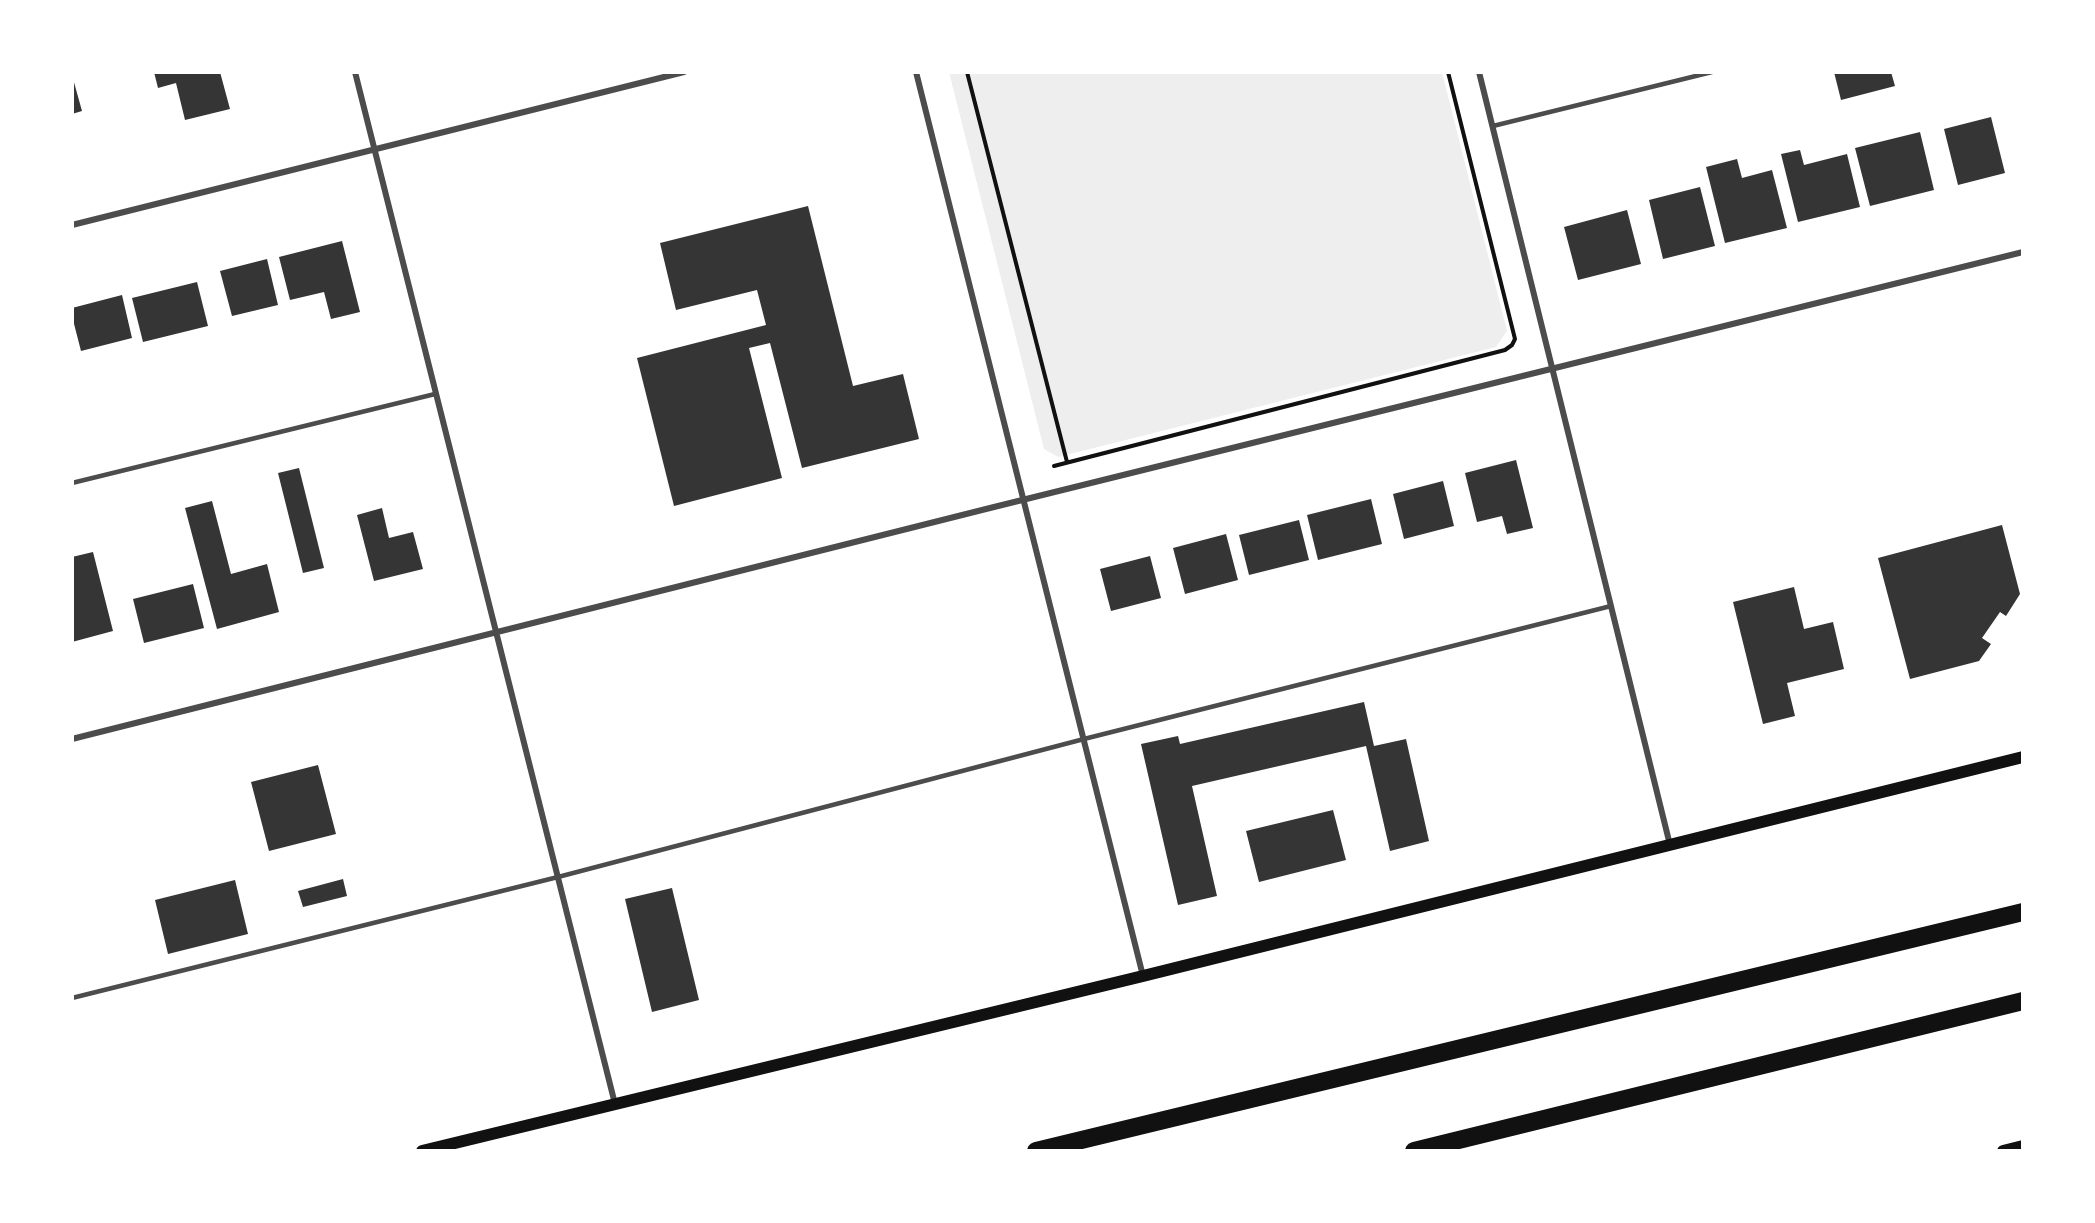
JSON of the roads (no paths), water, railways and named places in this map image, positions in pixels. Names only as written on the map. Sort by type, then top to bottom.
[{"type":"highway","points":[[1036,1151],[2023,912]]},
{"type":"highway","points":[[1414,1151],[2023,1001]]},
{"type":"main road","points":[[422,1151],[615,1106],[2023,757]]},
{"type":"main road","points":[[2003,1151],[2023,1146]]},
{"type":"street","points":[[355,72],[615,1106]]},
{"type":"street","points":[[72,225],[684,72]]},
{"type":"street","points":[[916,72],[1143,976]]},
{"type":"street","points":[[1479,72],[1670,845]]},
{"type":"street","points":[[72,739],[1024,499],[2023,252]]},
{"type":"lane","points":[[1493,126],[1712,72]]},
{"type":"lane","points":[[72,483],[435,394]]},
{"type":"lane","points":[[72,998],[558,877],[1084,739],[1611,606]]}]
